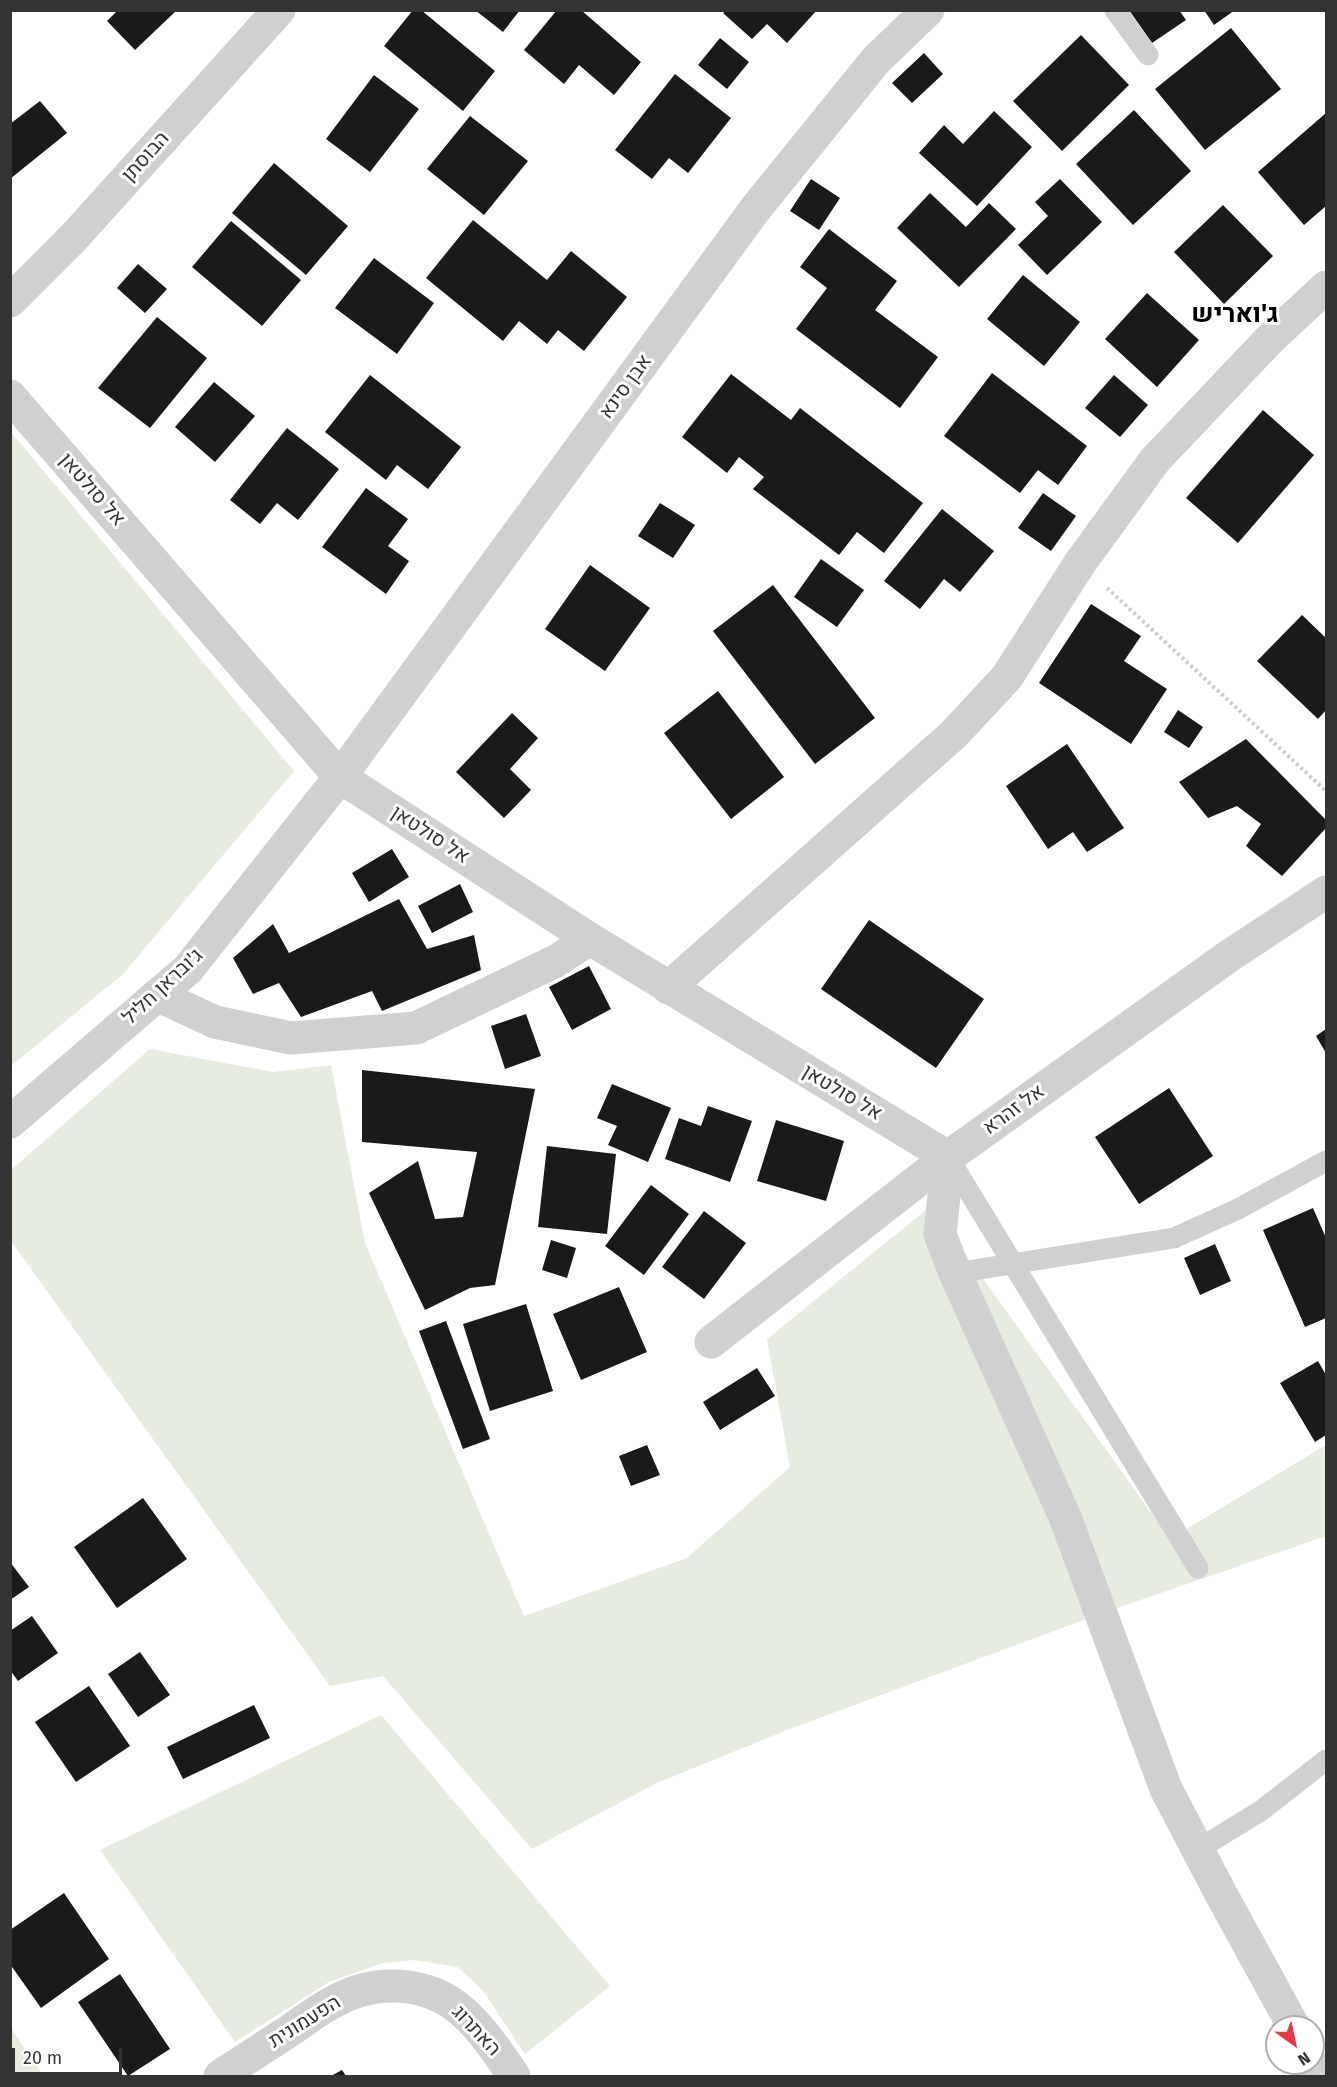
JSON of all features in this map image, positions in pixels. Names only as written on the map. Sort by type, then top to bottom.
[{"type":"street","name":"הבוסתן","points":[[10,301],[74,237],[279,10]]},
{"type":"street","name":"אבן סינא","points":[[340,777],[756,208],[876,60],[928,10]]},
{"type":"street","points":[[668,988],[954,734],[1007,677],[1080,562],[1155,460],[1270,339],[1326,287]]},
{"type":"street","name":"אל סולטאן","points":[[10,396],[340,777],[668,988],[948,1157]]},
{"type":"street","name":"ג'ובראן חליל","points":[[10,1122],[188,969],[340,777]]},
{"type":"street","name":"אל זהרא","points":[[711,1342],[948,1157],[1229,956],[1326,892]]},
{"type":"street","points":[[157,995],[215,1022],[291,1038],[416,1028],[556,960],[590,939]]},
{"type":"street","points":[[948,1157],[940,1234],[955,1273],[1065,1517],[1166,1789],[1287,2015]]},
{"type":"street","name":"הפעמונית","points":[[220,2076],[335,2001],[360,1991],[383,1986],[406,1986],[432,1993]]},
{"type":"street","name":"האתרוג","points":[[432,1993],[462,2012],[478,2028],[513,2076]]},
{"type":"lane","points":[[1114,10],[1148,55]]},
{"type":"lane","points":[[948,1157],[1198,1568]]},
{"type":"lane","points":[[955,1273],[1174,1238],[1239,1209],[1326,1161]]},
{"type":"lane","points":[[1197,1850],[1262,1810],[1326,1760]]},
{"type":"path","points":[[1080,562],[1326,790]]},
{"type":"shaded area","points":[[10,431],[294,771],[123,974],[11,1066]]},
{"type":"shaded area","points":[[150,1049],[273,1072],[331,1065],[365,1243],[524,1616],[687,1558],[790,1467],[767,1339],[931,1206],[1170,1539],[1326,1445],[1326,1536],[1097,1615],[787,1730],[659,1782],[532,1849],[383,1676],[330,1686],[11,1241],[10,1171]]},
{"type":"shaded area","points":[[381,1715],[610,1986],[525,2054],[483,1991],[458,1967],[413,1960],[383,1963],[329,1982],[235,2042],[100,1850]]},
{"type":"shaded area","points":[[11,2028],[43,2076],[11,2076]]},
{"type":"building","points":[[118,10],[177,10],[135,50],[107,21]]},
{"type":"building","points":[[413,10],[421,10],[495,71],[463,111],[384,46]]},
{"type":"building","points":[[475,10],[520,10],[503,32]]},
{"type":"building","points":[[557,10],[581,10],[641,62],[614,95],[579,65],[564,84],[524,50]]},
{"type":"building","points":[[726,10],[817,10],[787,43],[767,24],[752,39],[723,13]]},
{"type":"building","points":[[1129,10],[1179,10],[1186,20],[1152,43]]},
{"type":"building","points":[[1204,10],[1235,10],[1214,25]]},
{"type":"building","points":[[1231,28],[1281,89],[1205,150],[1155,89]]},
{"type":"building","points":[[1081,35],[1129,85],[1062,151],[1013,101]]},
{"type":"building","points":[[720,38],[749,62],[727,89],[698,65]]},
{"type":"building","points":[[924,53],[943,74],[912,103],[892,83]]},
{"type":"building","points":[[675,74],[731,118],[688,173],[669,158],[652,179],[615,150]]},
{"type":"building","points":[[374,75],[419,109],[370,172],[326,139]]},
{"type":"building","points":[[40,101],[67,133],[10,179],[10,124]]},
{"type":"building","points":[[1134,110],[1191,171],[1133,225],[1076,164]]},
{"type":"building","points":[[994,111],[1032,147],[977,206],[919,153],[944,125],[963,144]]},
{"type":"building","points":[[1326,113],[1326,206],[1304,225],[1258,172]]},
{"type":"building","points":[[470,116],[528,161],[484,215],[427,169]]},
{"type":"building","points":[[274,163],[348,226],[306,275],[232,213]]},
{"type":"building","points":[[811,179],[840,198],[819,230],[790,211]]},
{"type":"building","points":[[1060,179],[1102,222],[1047,275],[1018,245],[1048,216],[1035,202]]},
{"type":"building","points":[[930,193],[966,227],[989,203],[1016,229],[959,287],[897,228]]},
{"type":"building","points":[[1223,205],[1273,256],[1224,304],[1174,252]]},
{"type":"building","points":[[473,220],[547,280],[571,251],[627,297],[584,351],[558,330],[547,344],[519,321],[503,341],[426,278]]},
{"type":"building","points":[[231,221],[301,280],[262,326],[192,267]]},
{"type":"building","points":[[829,229],[897,281],[875,310],[938,357],[900,408],[796,329],[827,288],[800,267]]},
{"type":"building","points":[[374,258],[434,303],[397,354],[335,308]]},
{"type":"building","points":[[138,264],[167,289],[145,313],[117,288]]},
{"type":"building","points":[[1023,275],[1080,322],[1044,366],[987,319]]},
{"type":"building","points":[[1147,293],[1199,340],[1157,387],[1105,339]]},
{"type":"building","points":[[157,317],[207,358],[150,428],[98,388]]},
{"type":"building","points":[[992,373],[1087,446],[1058,485],[1038,470],[1020,493],[944,436]]},
{"type":"building","points":[[731,374],[791,420],[800,408],[923,503],[884,553],[857,532],[839,555],[753,489],[764,477],[739,457],[727,473],[682,437]]},
{"type":"building","points":[[370,375],[461,447],[428,489],[397,465],[386,480],[325,432]]},
{"type":"building","points":[[1114,375],[1148,405],[1120,437],[1085,408]]},
{"type":"building","points":[[214,382],[255,416],[215,462],[175,427]]},
{"type":"building","points":[[1263,410],[1314,455],[1238,543],[1186,498]]},
{"type":"building","points":[[287,428],[339,469],[298,520],[277,503],[260,524],[230,500]]},
{"type":"building","points":[[366,488],[408,519],[388,546],[409,561],[386,594],[322,547]]},
{"type":"building","points":[[1043,493],[1076,516],[1051,551],[1018,528]]},
{"type":"building","points":[[660,503],[695,525],[673,558],[638,536]]},
{"type":"building","points":[[942,509],[994,551],[960,592],[944,579],[920,609],[884,581]]},
{"type":"building","points":[[821,559],[864,590],[837,627],[794,597]]},
{"type":"building","points":[[590,565],[650,608],[605,671],[545,629]]},
{"type":"building","points":[[773,585],[875,718],[815,764],[713,631]]},
{"type":"building","points":[[1091,604],[1141,636],[1124,661],[1167,689],[1131,744],[1039,683]]},
{"type":"building","points":[[1302,615],[1326,638],[1326,710],[1318,719],[1257,661]]},
{"type":"building","points":[[718,691],[784,777],[731,819],[664,733]]},
{"type":"building","points":[[1178,710],[1203,727],[1189,748],[1164,732]]},
{"type":"building","points":[[512,713],[538,738],[510,769],[531,790],[504,818],[456,772]]},
{"type":"building","points":[[1246,739],[1326,820],[1326,828],[1282,876],[1246,846],[1261,824],[1237,806],[1208,818],[1179,782]]},
{"type":"building","points":[[1067,744],[1124,828],[1087,852],[1073,832],[1048,849],[1006,786]]},
{"type":"building","points":[[392,849],[409,877],[369,902],[352,873]]},
{"type":"building","points":[[460,884],[473,912],[432,933],[418,906]]},
{"type":"building","points":[[399,899],[427,949],[474,935],[481,970],[382,1011],[372,991],[301,1017],[279,983],[253,994],[233,958],[273,924],[289,953]]},
{"type":"building","points":[[869,920],[984,999],[936,1068],[821,989]]},
{"type":"building","points":[[589,966],[611,1009],[572,1030],[549,987]]},
{"type":"building","points":[[526,1014],[541,1056],[505,1069],[491,1026]]},
{"type":"building","points":[[1326,1029],[1326,1053],[1316,1036]]},
{"type":"building","points":[[362,1070],[535,1089],[495,1285],[470,1288],[425,1310],[369,1193],[418,1161],[435,1219],[463,1217],[477,1152],[362,1142]]},
{"type":"building","points":[[612,1084],[671,1108],[648,1162],[608,1145],[617,1126],[597,1118]]},
{"type":"building","points":[[1169,1088],[1213,1156],[1139,1204],[1095,1137]]},
{"type":"building","points":[[708,1106],[752,1121],[730,1182],[665,1159],[679,1118],[701,1126]]},
{"type":"building","points":[[776,1120],[844,1141],[826,1201],[757,1181]]},
{"type":"building","points":[[547,1146],[616,1154],[607,1234],[538,1227]]},
{"type":"building","points":[[651,1185],[689,1214],[644,1275],[605,1246]]},
{"type":"building","points":[[1313,1208],[1326,1238],[1326,1318],[1305,1327],[1263,1230]]},
{"type":"building","points":[[704,1211],[746,1243],[704,1299],[662,1267]]},
{"type":"building","points":[[551,1240],[576,1248],[567,1278],[542,1270]]},
{"type":"building","points":[[1215,1244],[1231,1281],[1200,1295],[1184,1258]]},
{"type":"building","points":[[619,1287],[647,1352],[581,1380],[553,1314]]},
{"type":"building","points":[[526,1304],[553,1391],[490,1411],[463,1324]]},
{"type":"building","points":[[446,1321],[490,1439],[463,1449],[419,1331]]},
{"type":"building","points":[[1318,1361],[1326,1375],[1326,1435],[1315,1442],[1280,1383]]},
{"type":"building","points":[[757,1368],[775,1396],[720,1430],[703,1402]]},
{"type":"building","points":[[647,1445],[660,1475],[631,1486],[619,1456]]},
{"type":"building","points":[[143,1498],[187,1559],[117,1608],[74,1547]]},
{"type":"building","points":[[10,1562],[29,1587],[10,1600]]},
{"type":"building","points":[[32,1616],[58,1653],[18,1681],[10,1670],[10,1631]]},
{"type":"building","points":[[140,1652],[170,1695],[138,1717],[108,1674]]},
{"type":"building","points":[[89,1686],[130,1746],[76,1782],[35,1722]]},
{"type":"building","points":[[254,1705],[270,1738],[183,1779],[167,1747]]},
{"type":"building","points":[[64,1893],[109,1959],[41,2008],[10,1964],[10,1930]]},
{"type":"building","points":[[120,1974],[170,2049],[128,2076],[78,2002]]},
{"type":"building","points":[[342,2070],[346,2076],[331,2076]]},
{"type":"district","name":"ג'ואריש","points":[[1235,315]]}]
